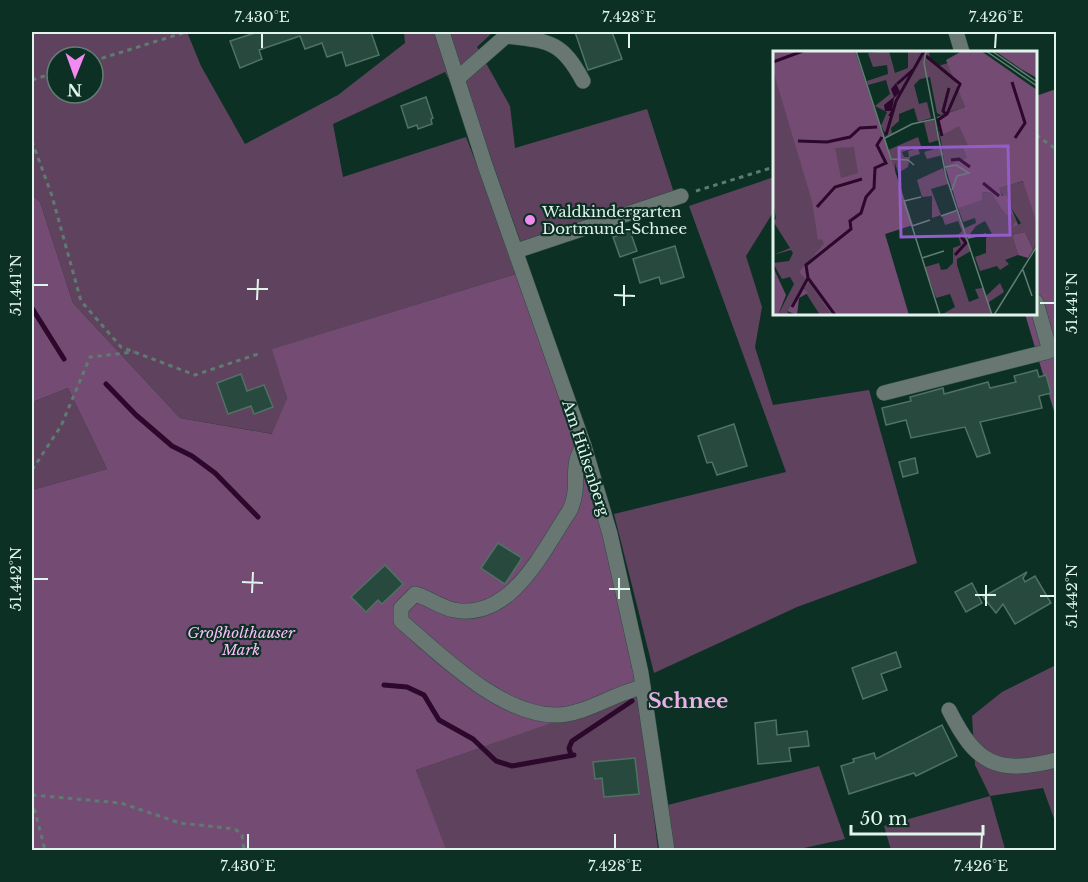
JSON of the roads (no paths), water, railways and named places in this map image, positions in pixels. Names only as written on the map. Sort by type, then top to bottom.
[{"type":"street","name":"Am Hülsenberg","points":[[442,32],[485,165],[584,446],[613,544],[643,687],[667,850]]},
{"type":"street","points":[[956,32],[962,51]]},
{"type":"street","points":[[458,78],[508,34],[554,45],[571,58],[583,81]]},
{"type":"street","points":[[516,251],[681,196]]},
{"type":"street","points":[[884,393],[1050,351],[1037,309]]},
{"type":"street","points":[[584,446],[575,457],[576,497],[570,510],[514,591],[497,605],[456,611],[415,594],[401,608],[401,621],[448,661],[489,691],[524,710],[557,715],[643,687]]},
{"type":"street","points":[[949,710],[964,740],[983,757],[1006,767],[1031,767],[1056,760]]},
{"type":"waterway","points":[[32,308],[64,359]]},
{"type":"waterway","points":[[106,384],[136,415],[172,446],[192,456],[215,473],[258,517]]},
{"type":"waterway","points":[[384,685],[407,687],[424,695],[439,720],[473,739],[496,761],[512,766],[574,755]]},
{"type":"waterway","points":[[571,755],[569,748],[572,741],[632,701]]},
{"type":"place","name":"Waldkindergarten Dortmund-Schnee","points":[[530,220]]},
{"type":"district","name":"Schnee","points":[[688,701]]},
{"type":"park label","name":"Großholthauser Mark","points":[[241,640]]}]
